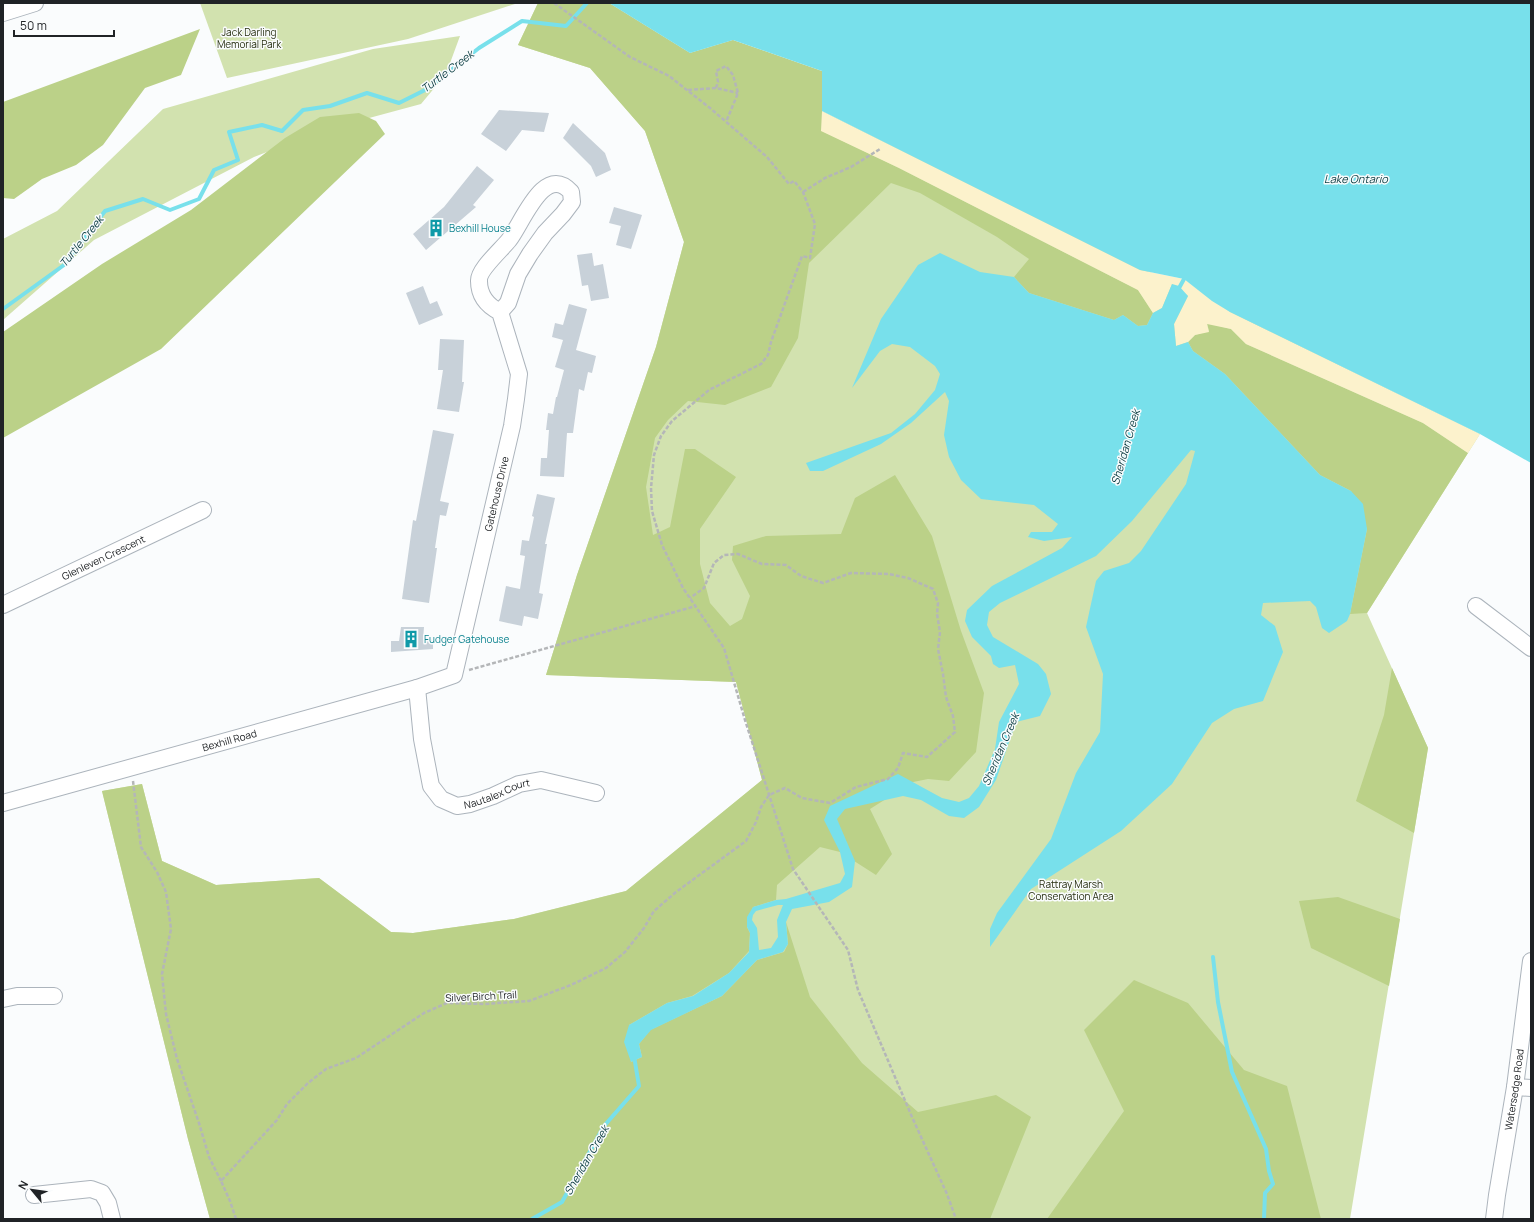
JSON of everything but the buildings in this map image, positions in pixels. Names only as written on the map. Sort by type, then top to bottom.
[{"type":"street","points":[[3,13],[35,3]]},
{"type":"street","points":[[553,183],[563,184],[572,192],[572,202],[564,214],[545,233],[530,254],[518,274],[508,303],[500,312],[490,307],[481,295],[478,281],[481,271],[510,239],[534,199],[544,188],[553,183]]},
{"type":"street","name":"Gatehouse Drive","points":[[454,675],[512,426],[516,399],[518,374],[500,312]]},
{"type":"street","name":"Glenleven Crescent","points":[[3,605],[203,510]]},
{"type":"street","points":[[1476,606],[1531,648]]},
{"type":"street","name":"Bexhill Road","points":[[3,803],[417,688],[454,675]]},
{"type":"street","name":"Nautalex Court","points":[[417,688],[422,739],[431,786],[441,799],[457,806],[470,804],[493,796],[519,784],[541,780],[596,794]]},
{"type":"street","name":"Watersedge Road","points":[[1494,1219],[1515,1087],[1531,961]]},
{"type":"street","points":[[3,1000],[17,996],[54,996]]},
{"type":"street","points":[[1515,1087],[1531,1088]]},
{"type":"street","points":[[34,1195],[91,1189],[102,1193],[108,1203],[112,1219]]},
{"type":"path","points":[[554,3],[630,57],[669,76],[726,122],[767,157],[789,184],[794,181],[803,192],[815,224],[810,258],[802,256],[771,342],[768,355],[761,364],[709,390],[672,421],[661,436],[654,455],[650,488],[652,511],[662,545],[683,588],[724,648],[745,720],[793,869],[848,950],[858,990],[912,1117],[947,1194],[956,1219]]},
{"type":"path","points":[[716,88],[718,82],[716,71],[726,66],[733,75],[738,93],[726,122]]},
{"type":"path","points":[[687,90],[697,88],[716,88],[738,93]]},
{"type":"path","points":[[803,192],[825,178],[851,167],[880,149]]},
{"type":"path","points":[[690,598],[704,588],[714,563],[724,555],[738,554],[762,564],[786,565],[801,576],[823,583],[851,573],[889,574],[908,578],[933,589],[938,603],[937,614],[940,632],[938,649],[946,697],[953,716],[955,732],[927,757],[903,753],[898,768],[888,779],[856,787],[830,803],[802,798],[785,788],[769,795]]},
{"type":"path","points":[[454,675],[696,606]]},
{"type":"path","points":[[130,767],[141,847],[157,872],[166,892],[171,929],[162,974],[166,1014],[177,1059],[209,1157],[230,1201],[236,1219]]},
{"type":"path","name":"Silver Birch Trail","points":[[221,1181],[277,1120],[287,1104],[314,1078],[326,1069],[356,1058],[424,1013],[447,1003],[484,1004],[529,1001],[571,985],[606,968],[625,952],[644,928],[654,911],[676,892],[746,841],[756,822],[761,807],[769,795]]},
{"type":"green space","name":"Jack Darling Memorial Park","points":[[200,3],[518,3],[408,39],[227,78]]},
{"type":"green space","name":"Rattray Marsh Conservation Area","points":[[538,3],[609,3],[690,53],[733,40],[822,111],[1480,434],[1367,613],[1428,748],[1350,1219],[210,1219],[188,1139],[102,791],[142,784],[162,861],[216,885],[319,878],[391,932],[413,933],[514,919],[626,891],[762,780],[736,682],[546,675],[577,575],[656,347],[684,242],[645,131],[590,68],[518,45]]},
{"type":"green space","points":[[538,3],[609,3],[690,53],[733,40],[822,71],[822,131],[899,168],[1138,290],[1153,313],[1147,325],[1138,326],[1123,315],[1114,320],[1029,293],[1014,277],[1029,259],[997,237],[920,193],[891,183],[809,263],[798,338],[771,387],[725,405],[688,401],[668,420],[655,438],[646,487],[653,535],[670,527],[685,449],[695,449],[736,477],[700,529],[700,564],[710,603],[730,626],[742,619],[750,596],[732,560],[733,546],[766,536],[841,534],[855,498],[895,475],[932,536],[961,631],[984,693],[976,752],[949,781],[928,779],[913,782],[870,809],[892,854],[876,875],[840,852],[820,847],[777,885],[776,900],[753,907],[747,927],[750,933],[749,951],[729,973],[692,996],[667,1003],[629,1025],[631,1062],[642,1057],[639,1044],[650,1030],[722,996],[757,960],[784,952],[788,944],[786,922],[810,997],[862,1063],[918,1112],[996,1095],[1031,1117],[990,1219],[210,1219],[188,1139],[102,791],[142,784],[162,861],[216,885],[319,878],[391,932],[413,933],[514,919],[626,891],[762,780],[736,682],[546,675],[577,575],[656,347],[684,242],[645,131],[590,68],[518,45]]},
{"type":"green space","points":[[200,29],[181,75],[145,88],[103,145],[76,165],[42,179],[14,199],[3,198],[3,102]]},
{"type":"green space","points":[[460,36],[446,74],[421,104],[321,131],[254,157],[94,240],[3,320],[3,239],[57,211],[163,109],[373,49]]},
{"type":"green space","points":[[359,113],[376,121],[385,134],[161,349],[3,438],[3,332],[102,264],[191,210],[285,138],[320,117]]},
{"type":"green space","points":[[1207,323],[1231,329],[1246,344],[1423,423],[1468,453],[1367,613],[1350,614],[1367,529],[1351,491],[1320,475],[1225,374],[1193,351],[1188,342],[1195,335],[1209,331]]},
{"type":"green space","points":[[1392,668],[1428,748],[1414,833],[1356,801],[1384,715]]},
{"type":"green space","points":[[1338,897],[1400,919],[1389,986],[1311,948],[1299,901]]},
{"type":"green space","points":[[1134,980],[1188,1003],[1244,1070],[1287,1086],[1321,1219],[1047,1219],[1124,1111],[1084,1030]]},
{"type":"sand","points":[[822,111],[1140,270],[1184,279],[1230,312],[1480,434],[1468,453],[1423,423],[1246,344],[1231,329],[1207,324],[1209,332],[1195,335],[1188,342],[1176,346],[1174,324],[1188,296],[1172,284],[1162,308],[1153,313],[1138,290],[899,168],[821,131]]},
{"type":"water","name":"Lake Ontario","points":[[609,3],[1531,3],[1531,463],[1480,434],[1230,312],[1212,301],[1184,279],[1140,270],[822,111],[822,71],[733,40],[690,53]]},
{"type":"water","points":[[940,253],[980,272],[1014,277],[1029,293],[1114,320],[1123,315],[1138,326],[1147,325],[1153,313],[1162,308],[1172,284],[1179,286],[1188,296],[1174,324],[1176,346],[1188,342],[1193,351],[1225,374],[1320,475],[1351,491],[1363,504],[1367,529],[1350,614],[1347,621],[1329,633],[1322,628],[1316,607],[1310,601],[1263,603],[1261,615],[1275,626],[1283,652],[1263,701],[1234,709],[1212,723],[1172,784],[1121,831],[1031,889],[990,947],[990,929],[997,913],[1051,839],[1076,773],[1100,732],[1103,674],[1086,627],[1096,581],[1104,571],[1129,563],[1141,551],[1186,484],[1195,451],[1191,450],[1132,521],[1096,556],[1000,603],[989,612],[987,625],[993,637],[1038,664],[1046,674],[1051,694],[1040,716],[1016,722],[996,780],[979,807],[964,818],[949,816],[921,800],[903,796],[845,809],[837,819],[855,861],[852,887],[829,902],[792,909],[786,922],[788,944],[783,952],[757,960],[722,996],[651,1030],[639,1044],[642,1057],[631,1062],[624,1042],[629,1025],[667,1003],[693,996],[729,973],[749,952],[750,933],[747,927],[747,917],[753,907],[840,883],[845,874],[840,852],[824,820],[830,806],[898,774],[942,798],[959,802],[969,798],[979,786],[995,749],[999,722],[1019,684],[1015,665],[999,668],[993,664],[991,656],[972,637],[965,621],[967,610],[992,586],[1062,548],[1072,537],[1044,541],[1028,537],[1031,532],[1052,532],[1058,524],[1034,505],[981,499],[961,480],[949,457],[944,435],[949,401],[945,392],[911,423],[881,444],[823,471],[810,471],[806,463],[891,433],[915,414],[935,390],[940,374],[935,366],[910,347],[892,344],[880,351],[852,388],[881,319],[918,265]],"holes":[[[783,905],[777,920],[778,937],[771,948],[759,950],[757,928],[752,920],[753,915],[756,911]]]},
{"type":"waterway","name":"Turtle Creek","points":[[3,309],[64,265],[105,211],[143,199],[170,210],[199,199],[214,170],[238,160],[229,132],[262,125],[282,131],[303,110],[330,106],[367,93],[399,103],[427,89],[479,48],[522,21],[566,26],[587,3]]},
{"type":"waterway","name":"Sheridan Creek","points":[[1178,290],[1184,279]]},
{"type":"waterway","points":[[1213,957],[1218,1002],[1232,1072],[1266,1149],[1269,1171],[1273,1184],[1265,1193],[1264,1219]]},
{"type":"waterway","name":"Sheridan Creek","points":[[532,1219],[562,1202],[604,1126],[639,1086],[634,1056]]},
{"type":"place","name":"Bexhill House","points":[[436,228]]},
{"type":"place","name":"Fudger Gatehouse","points":[[411,639]]}]
